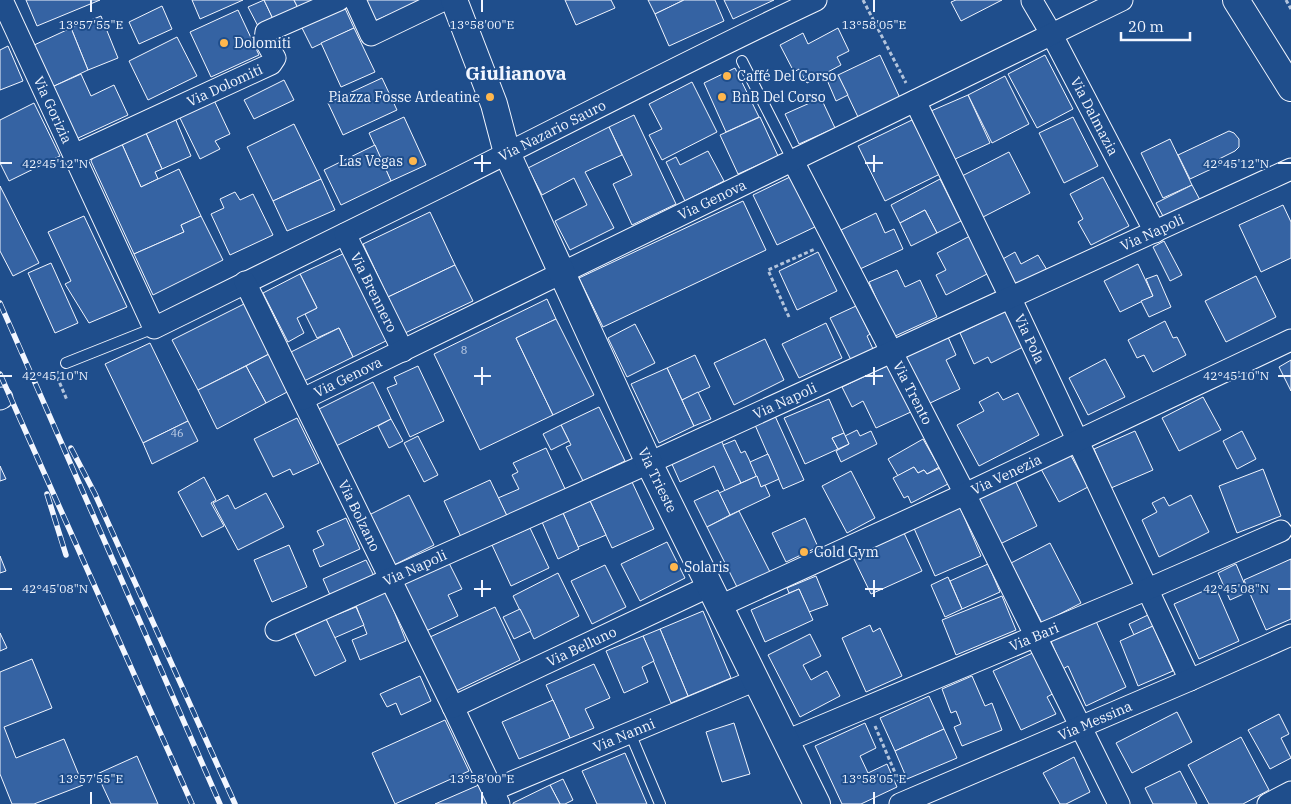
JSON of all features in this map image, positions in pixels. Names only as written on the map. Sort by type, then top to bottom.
[{"type":"street","name":"Via Gorizia","points":[[2,0],[154,328]]},
{"type":"street","name":"Via Dolomiti","points":[[74,155],[271,64],[275,58],[265,40],[266,32],[339,0]]},
{"type":"street","points":[[355,0],[371,35],[444,0]]},
{"type":"street","points":[[454,0],[494,104],[504,143]]},
{"type":"street","name":"Via Nazario Sauro","points":[[154,328],[345,234],[504,143],[816,0]]},
{"type":"street","name":"Via Genova","points":[[302,399],[1122,0]]},
{"type":"street","points":[[1236,0],[1291,88]]},
{"type":"street","name":"Via Dalmazia","points":[[1032,1],[1052,35],[1155,232]]},
{"type":"street","name":"Via Pola","points":[[915,101],[1078,440],[1190,680]]},
{"type":"street","name":"Via Trieste","points":[[504,143],[561,273],[649,463],[817,804]]},
{"type":"street","name":"Via Trento","points":[[793,160],[965,494],[1119,804]]},
{"type":"street","name":"Via Napoli","points":[[276,630],[1011,299],[1291,169]]},
{"type":"street","name":"Via Brennero","points":[[345,234],[403,351]]},
{"type":"street","name":"Via Bolzano","points":[[245,282],[496,797]]},
{"type":"street","name":"Via Venezia","points":[[715,596],[965,494],[1291,340]]},
{"type":"street","name":"Via Bari","points":[[786,741],[1281,531]]},
{"type":"street","name":"Via Belluno","points":[[453,707],[715,596]]},
{"type":"street","name":"Via Messina","points":[[904,802],[1291,635]]},
{"type":"street","name":"Via Nanni","points":[[496,797],[630,733],[756,680]]},
{"type":"street","points":[[1268,804],[1291,792]]},
{"type":"lane","name":"Via Trento","points":[[742,61],[793,160]]},
{"type":"lane","points":[[66,363],[154,328]]},
{"type":"lane","points":[[630,733],[660,804]]},
{"type":"path","points":[[863,0],[915,101]]},
{"type":"path","points":[[1286,0],[1291,9]]},
{"type":"path","points":[[789,317],[768,270],[834,240]]},
{"type":"path","points":[[867,707],[904,802]]},
{"type":"building","points":[[26,0],[100,0],[37,26]]},
{"type":"building","points":[[192,0],[243,0],[200,19]]},
{"type":"building","points":[[264,0],[274,21],[259,28],[248,7]]},
{"type":"building","points":[[264,0],[294,0],[299,10],[274,21]]},
{"type":"building","points":[[294,0],[322,0],[299,10]]},
{"type":"building","points":[[363,0],[423,0],[372,22]]},
{"type":"building","points":[[565,0],[611,0],[615,8],[576,25]]},
{"type":"building","points":[[648,0],[684,0],[655,14]]},
{"type":"building","points":[[684,0],[715,0],[724,21],[669,46],[655,14]]},
{"type":"building","points":[[724,0],[774,0],[733,19]]},
{"type":"building","points":[[956,0],[1002,0],[961,21],[951,2]]},
{"type":"building","points":[[343,4],[354,28],[312,48],[300,24]]},
{"type":"building","points":[[162,6],[172,29],[139,44],[129,22]]},
{"type":"building","name":"Dolomiti","points":[[238,10],[259,55],[211,77],[190,32]]},
{"type":"building","points":[[101,16],[118,58],[88,70],[71,28]]},
{"type":"building","points":[[71,28],[88,70],[52,87],[32,46]]},
{"type":"building","points":[[354,28],[375,72],[341,87],[321,43]]},
{"type":"building","points":[[838,28],[849,51],[837,57],[841,65],[807,83],[799,69],[794,72],[780,45],[803,33],[808,44]]},
{"type":"building","points":[[177,37],[197,76],[148,100],[129,61]]},
{"type":"building","points":[[8,46],[23,81],[0,90],[0,50]]},
{"type":"building","points":[[880,55],[900,98],[858,117],[838,75]]},
{"type":"building","points":[[1045,55],[1073,109],[1037,128],[1008,74]]},
{"type":"building","points":[[735,68],[759,117],[726,132],[704,83]]},
{"type":"building","points":[[81,74],[91,96],[114,85],[128,115],[76,139],[52,87]]},
{"type":"building","points":[[838,75],[848,95],[836,101],[827,80]]},
{"type":"building","points":[[1005,76],[1029,124],[992,143],[968,95]]},
{"type":"building","points":[[382,78],[397,110],[343,135],[328,103]]},
{"type":"building","points":[[284,80],[294,100],[254,119],[244,100]]},
{"type":"building","points":[[692,82],[717,132],[662,160],[649,135],[662,129],[649,104]]},
{"type":"building","points":[[968,95],[990,143],[953,160],[931,111]]},
{"type":"building","points":[[213,98],[230,134],[215,141],[220,149],[200,159],[178,114]]},
{"type":"building","points":[[821,98],[835,128],[799,144],[785,114]]},
{"type":"building","points":[[34,103],[60,156],[9,181],[0,163],[0,120]]},
{"type":"building","points":[[634,115],[676,204],[632,225],[613,184],[632,175],[609,127]]},
{"type":"building","points":[[404,117],[426,165],[391,181],[369,133]]},
{"type":"building","points":[[760,117],[778,156],[738,174],[720,135]]},
{"type":"building","points":[[1073,117],[1098,166],[1064,183],[1039,133]]},
{"type":"building","points":[[175,118],[191,156],[162,169],[145,131]]},
{"type":"building","points":[[912,120],[940,174],[885,201],[858,146]]},
{"type":"building","points":[[294,124],[321,179],[273,201],[247,147]]},
{"type":"building","points":[[609,127],[622,155],[585,172],[614,228],[570,250],[555,221],[587,205],[574,178],[542,195],[528,168]]},
{"type":"building","points":[[145,131],[162,169],[155,172],[158,179],[141,187],[121,142]]},
{"type":"building","points":[[1229,131],[1234,133],[1239,139],[1239,147],[1219,159],[1222,164],[1190,179],[1178,155]]},
{"type":"building","points":[[1170,139],[1192,185],[1163,198],[1141,153]]},
{"type":"building","points":[[121,142],[141,187],[179,169],[201,216],[181,225],[184,232],[134,254],[91,161],[96,153]]},
{"type":"building","points":[[375,145],[391,181],[341,205],[324,170]]},
{"type":"building","points":[[708,151],[724,181],[685,201],[666,162],[676,157],[680,165]]},
{"type":"building","points":[[1009,152],[1030,193],[983,217],[962,176]]},
{"type":"building","points":[[792,176],[817,226],[777,245],[753,195]]},
{"type":"building","points":[[1103,177],[1129,226],[1091,245],[1078,222],[1083,219],[1070,194]]},
{"type":"building","points":[[321,179],[335,210],[287,231],[273,201]]},
{"type":"building","points":[[940,179],[961,221],[937,233],[925,210],[900,223],[891,205]]},
{"type":"building","points":[[1192,185],[1200,200],[1164,218],[1156,203]]},
{"type":"building","points":[[0,186],[39,263],[13,276],[0,251]]},
{"type":"building","points":[[235,192],[240,200],[253,194],[273,235],[230,255],[211,214],[224,208],[220,199]]},
{"type":"building","points":[[743,201],[766,250],[603,327],[579,278]]},
{"type":"building","points":[[1283,205],[1291,222],[1291,258],[1261,272],[1239,225]]},
{"type":"building","points":[[925,210],[937,233],[911,246],[900,223]]},
{"type":"building","points":[[430,212],[455,265],[388,297],[363,244]]},
{"type":"building","points":[[876,213],[885,233],[894,229],[903,249],[860,269],[841,230]]},
{"type":"building","points":[[84,216],[127,307],[89,323],[65,284],[71,281],[48,232]]},
{"type":"building","points":[[201,216],[223,260],[153,295],[134,254],[184,232],[181,225]]},
{"type":"building","points":[[970,236],[989,273],[946,295],[936,275],[946,270],[937,253]]},
{"type":"building","points":[[1164,241],[1182,275],[1170,281],[1153,247]]},
{"type":"building","points":[[347,252],[390,339],[353,357],[339,328],[317,338],[305,314],[317,308],[300,274]]},
{"type":"building","points":[[818,252],[837,291],[797,310],[779,271]]},
{"type":"building","points":[[1015,252],[1021,264],[1038,255],[1047,270],[1015,286],[1001,260]]},
{"type":"building","points":[[51,263],[78,323],[55,333],[28,273]]},
{"type":"building","points":[[1138,264],[1153,296],[1120,312],[1104,281]]},
{"type":"building","points":[[455,265],[473,301],[405,333],[388,297]]},
{"type":"building","points":[[897,270],[905,287],[920,280],[937,317],[893,337],[869,282]]},
{"type":"building","points":[[300,274],[317,308],[297,318],[304,333],[288,342],[263,293]]},
{"type":"building","points":[[1157,275],[1171,307],[1149,317],[1141,301],[1153,296],[1146,279]]},
{"type":"building","points":[[1256,276],[1276,317],[1226,342],[1205,301]]},
{"type":"building","points":[[547,299],[556,319],[516,338],[553,415],[480,450],[434,354]]},
{"type":"building","points":[[246,303],[271,353],[198,390],[172,340]]},
{"type":"building","points":[[856,306],[870,334],[867,336],[873,349],[851,360],[830,318]]},
{"type":"building","points":[[1005,311],[1023,347],[991,363],[988,357],[974,364],[960,333]]},
{"type":"building","points":[[556,319],[594,395],[553,415],[516,338]]},
{"type":"building","points":[[1165,321],[1173,338],[1177,337],[1186,355],[1153,372],[1144,355],[1137,358],[1128,340]]},
{"type":"building","points":[[826,323],[842,358],[799,378],[782,344]]},
{"type":"building","points":[[635,324],[655,363],[627,377],[608,338]]},
{"type":"building","points":[[339,328],[353,357],[304,381],[289,353]]},
{"type":"building","points":[[948,337],[956,355],[946,360],[960,389],[928,404],[905,357]]},
{"type":"building","points":[[765,339],[784,380],[734,405],[714,363]]},
{"type":"building","points":[[150,343],[188,421],[143,443],[105,364]]},
{"type":"building","points":[[271,353],[291,390],[266,403],[246,366]]},
{"type":"building","points":[[695,355],[710,387],[682,400],[667,368]]},
{"type":"building","points":[[1105,359],[1125,397],[1088,415],[1069,378]]},
{"type":"building","points":[[1291,360],[1291,391],[1279,367]]},
{"type":"building","points":[[891,364],[913,411],[876,428],[863,401],[852,407],[842,387]]},
{"type":"building","points":[[246,366],[266,403],[217,429],[198,390]]},
{"type":"building","points":[[418,366],[444,421],[410,437],[387,388],[397,384],[394,377]]},
{"type":"building","points":[[667,368],[694,426],[659,443],[631,384]]},
{"type":"building","points":[[373,382],[391,419],[332,448],[313,412]]},
{"type":"building","points":[[698,392],[711,419],[694,426],[682,400]]},
{"type":"building","points":[[998,392],[1003,400],[1018,393],[1039,435],[979,466],[957,425],[984,411],[979,402]]},
{"type":"building","points":[[1203,397],[1221,430],[1179,451],[1162,418]]},
{"type":"building","points":[[829,399],[844,433],[832,438],[838,449],[805,464],[784,418]]},
{"type":"building","points":[[599,407],[625,461],[583,481],[566,447],[571,445],[561,425]]},
{"type":"building","points":[[775,416],[804,480],[783,489],[755,425]]},
{"type":"building","points":[[297,418],[319,463],[293,475],[290,469],[273,477],[254,439]]},
{"type":"building","points":[[391,419],[403,441],[389,448],[378,426]]},
{"type":"building","points":[[188,421],[198,441],[152,464],[143,443]]},
{"type":"building","points":[[561,425],[569,441],[551,450],[543,434]]},
{"type":"building","points":[[857,430],[860,436],[871,431],[877,444],[841,462],[836,451],[849,444],[845,436]]},
{"type":"building","points":[[1135,431],[1153,470],[1111,488],[1094,449]]},
{"type":"building","points":[[1242,431],[1256,459],[1237,469],[1223,441]]},
{"type":"building","points":[[844,433],[849,444],[838,449],[832,438]]},
{"type":"building","points":[[418,436],[438,475],[424,482],[404,443]]},
{"type":"building","points":[[923,439],[939,467],[927,474],[924,470],[918,473],[914,467],[898,476],[888,459]]},
{"type":"building","points":[[721,440],[741,483],[725,491],[714,466],[680,482],[671,462]]},
{"type":"building","points":[[735,440],[741,453],[745,451],[757,476],[741,483],[723,445]]},
{"type":"building","points":[[546,448],[566,491],[508,518],[498,498],[519,489],[512,475],[518,472],[513,463]]},
{"type":"building","points":[[768,454],[779,479],[761,487],[750,462]]},
{"type":"building","points":[[1070,454],[1088,487],[1059,502],[1041,469]]},
{"type":"building","points":[[0,466],[6,479],[0,481]]},
{"type":"building","points":[[914,467],[918,473],[924,470],[927,474],[940,468],[948,484],[911,503],[908,496],[904,498],[893,478]]},
{"type":"building","points":[[1263,469],[1281,516],[1237,533],[1219,486]]},
{"type":"building","points":[[851,471],[875,518],[847,533],[822,486]]},
{"type":"building","points":[[757,476],[761,487],[765,485],[770,496],[730,515],[719,493]]},
{"type":"building","points":[[204,477],[216,500],[211,503],[224,526],[202,537],[178,492]]},
{"type":"building","points":[[490,480],[508,518],[462,539],[444,501]]},
{"type":"building","points":[[1015,480],[1037,526],[1000,544],[978,498]]},
{"type":"building","points":[[632,482],[654,529],[612,548],[590,501]]},
{"type":"building","points":[[718,490],[730,515],[707,527],[694,501]]},
{"type":"building","points":[[266,493],[284,527],[238,550],[213,503],[228,495],[235,509]]},
{"type":"building","points":[[409,495],[434,545],[394,565],[369,515]]},
{"type":"building","points":[[1191,495],[1209,532],[1159,557],[1142,520],[1157,512],[1152,503],[1164,497],[1169,506]]},
{"type":"building","points":[[590,501],[606,535],[578,547],[563,513]]},
{"type":"building","points":[[959,505],[981,556],[935,576],[913,526]]},
{"type":"building","points":[[739,511],[770,572],[737,587],[707,527]]},
{"type":"building","points":[[563,513],[579,549],[558,559],[542,522]]},
{"type":"building","points":[[346,518],[360,549],[320,567],[313,550],[324,545],[317,531]]},
{"type":"building","points":[[805,518],[818,547],[786,562],[772,533]]},
{"type":"building","points":[[530,528],[549,568],[511,586],[492,545]]},
{"type":"building","points":[[904,533],[922,571],[871,594],[853,557]]},
{"type":"building","points":[[667,542],[685,578],[640,601],[621,564]]},
{"type":"building","points":[[1050,543],[1081,603],[1042,623],[1011,563]]},
{"type":"building","points":[[289,545],[307,587],[272,602],[254,560]]},
{"type":"building","points":[[0,556],[6,571],[0,573]]},
{"type":"building","points":[[1291,559],[1291,619],[1266,630],[1244,580]]},
{"type":"building","points":[[366,560],[374,576],[330,595],[323,579]]},
{"type":"building","points":[[449,563],[462,589],[448,595],[458,616],[424,632],[402,585]]},
{"type":"building","points":[[988,564],[1000,592],[962,609],[950,581]]},
{"type":"building","points":[[1236,564],[1248,592],[1230,600],[1218,573]]},
{"type":"building","points":[[605,565],[626,607],[592,624],[571,581]]},
{"type":"building","points":[[558,573],[579,616],[534,639],[513,596]]},
{"type":"building","points":[[816,576],[828,605],[809,612],[799,589],[789,593],[787,588]]},
{"type":"building","points":[[948,577],[962,609],[945,617],[931,585]]},
{"type":"building","points":[[1215,586],[1239,641],[1199,659],[1174,604]]},
{"type":"building","points":[[799,589],[813,620],[765,642],[751,610]]},
{"type":"building","points":[[386,591],[406,641],[360,660],[352,640],[367,634],[355,603]]},
{"type":"building","points":[[1002,596],[1016,630],[956,655],[942,620]]},
{"type":"building","points":[[356,607],[364,625],[334,638],[326,619]]},
{"type":"building","points":[[495,607],[520,660],[456,691],[430,637]]},
{"type":"building","points":[[520,609],[531,631],[514,639],[503,617]]},
{"type":"building","points":[[703,611],[731,678],[688,696],[660,629]]},
{"type":"building","points":[[1148,615],[1153,626],[1134,635],[1129,624]]},
{"type":"building","points":[[326,619],[346,661],[315,676],[295,634]]},
{"type":"building","points":[[1095,619],[1126,687],[1086,706],[1068,666],[1063,669],[1050,639]]},
{"type":"building","points":[[870,625],[873,632],[880,628],[902,676],[866,692],[842,638]]},
{"type":"building","points":[[1153,626],[1173,671],[1138,686],[1120,641]]},
{"type":"building","points":[[660,629],[688,696],[671,703],[643,636]]},
{"type":"building","points":[[0,633],[7,648],[0,651]]},
{"type":"building","points":[[810,634],[821,656],[803,665],[811,680],[827,671],[840,696],[800,717],[768,655]]},
{"type":"building","points":[[643,636],[654,661],[642,667],[648,682],[624,693],[606,651]]},
{"type":"building","points":[[1037,651],[1056,692],[1047,697],[1056,714],[1021,730],[993,671]]},
{"type":"building","points":[[32,659],[52,708],[4,727],[16,758],[64,739],[83,785],[34,804],[12,804],[0,774],[0,672]]},
{"type":"building","points":[[594,664],[610,698],[585,709],[594,728],[570,738],[546,685]]},
{"type":"building","points":[[420,676],[431,701],[401,715],[396,703],[387,707],[380,694]]},
{"type":"building","points":[[972,676],[985,706],[992,703],[1002,730],[962,746],[954,727],[961,724],[956,711],[951,713],[942,689]]},
{"type":"building","points":[[929,696],[944,729],[895,751],[880,718]]},
{"type":"building","points":[[553,700],[570,738],[519,759],[502,722]]},
{"type":"building","points":[[1177,712],[1192,742],[1132,773],[1116,743]]},
{"type":"building","points":[[1279,714],[1289,734],[1281,738],[1291,758],[1270,769],[1248,730]]},
{"type":"building","points":[[445,720],[469,771],[395,804],[372,753]]},
{"type":"building","points":[[734,723],[750,774],[722,782],[706,732]]},
{"type":"building","points":[[865,723],[876,748],[860,756],[868,773],[887,764],[897,787],[861,804],[842,804],[815,746]]},
{"type":"building","points":[[944,729],[957,758],[907,779],[895,751]]},
{"type":"building","points":[[1241,737],[1269,790],[1243,804],[1209,804],[1188,765]]},
{"type":"building","points":[[625,753],[647,804],[597,804],[582,771]]},
{"type":"building","points":[[137,756],[158,804],[111,804],[97,774]]},
{"type":"building","points":[[1074,757],[1090,792],[1066,804],[1060,804],[1043,773]]},
{"type":"building","points":[[1180,771],[1197,804],[1153,804],[1145,788]]},
{"type":"building","points":[[563,779],[573,800],[560,804],[550,785]]},
{"type":"building","points":[[481,784],[490,804],[435,804]]},
{"type":"building","points":[[550,785],[560,804],[513,804],[513,803]]},
{"type":"railway","points":[[0,303],[220,804]]},
{"type":"railway","points":[[0,374],[192,804]]},
{"type":"railway","points":[[71,448],[95,494],[235,804]]},
{"type":"railway","points":[[47,494],[66,555]]},
{"type":"place","name":"Dolomiti","points":[[224,43]]},
{"type":"place","name":"Caffé Del Corso","points":[[727,76]]},
{"type":"place","name":"Piazza Fosse Ardeatine","points":[[490,97]]},
{"type":"place","name":"BnB Del Corso","points":[[722,97]]},
{"type":"place","name":"Las Vegas","points":[[413,161]]},
{"type":"place","name":"Gold Gym","points":[[804,552]]},
{"type":"place","name":"Solaris","points":[[674,567]]},
{"type":"district","name":"Giulianova","points":[[516,73]]}]
